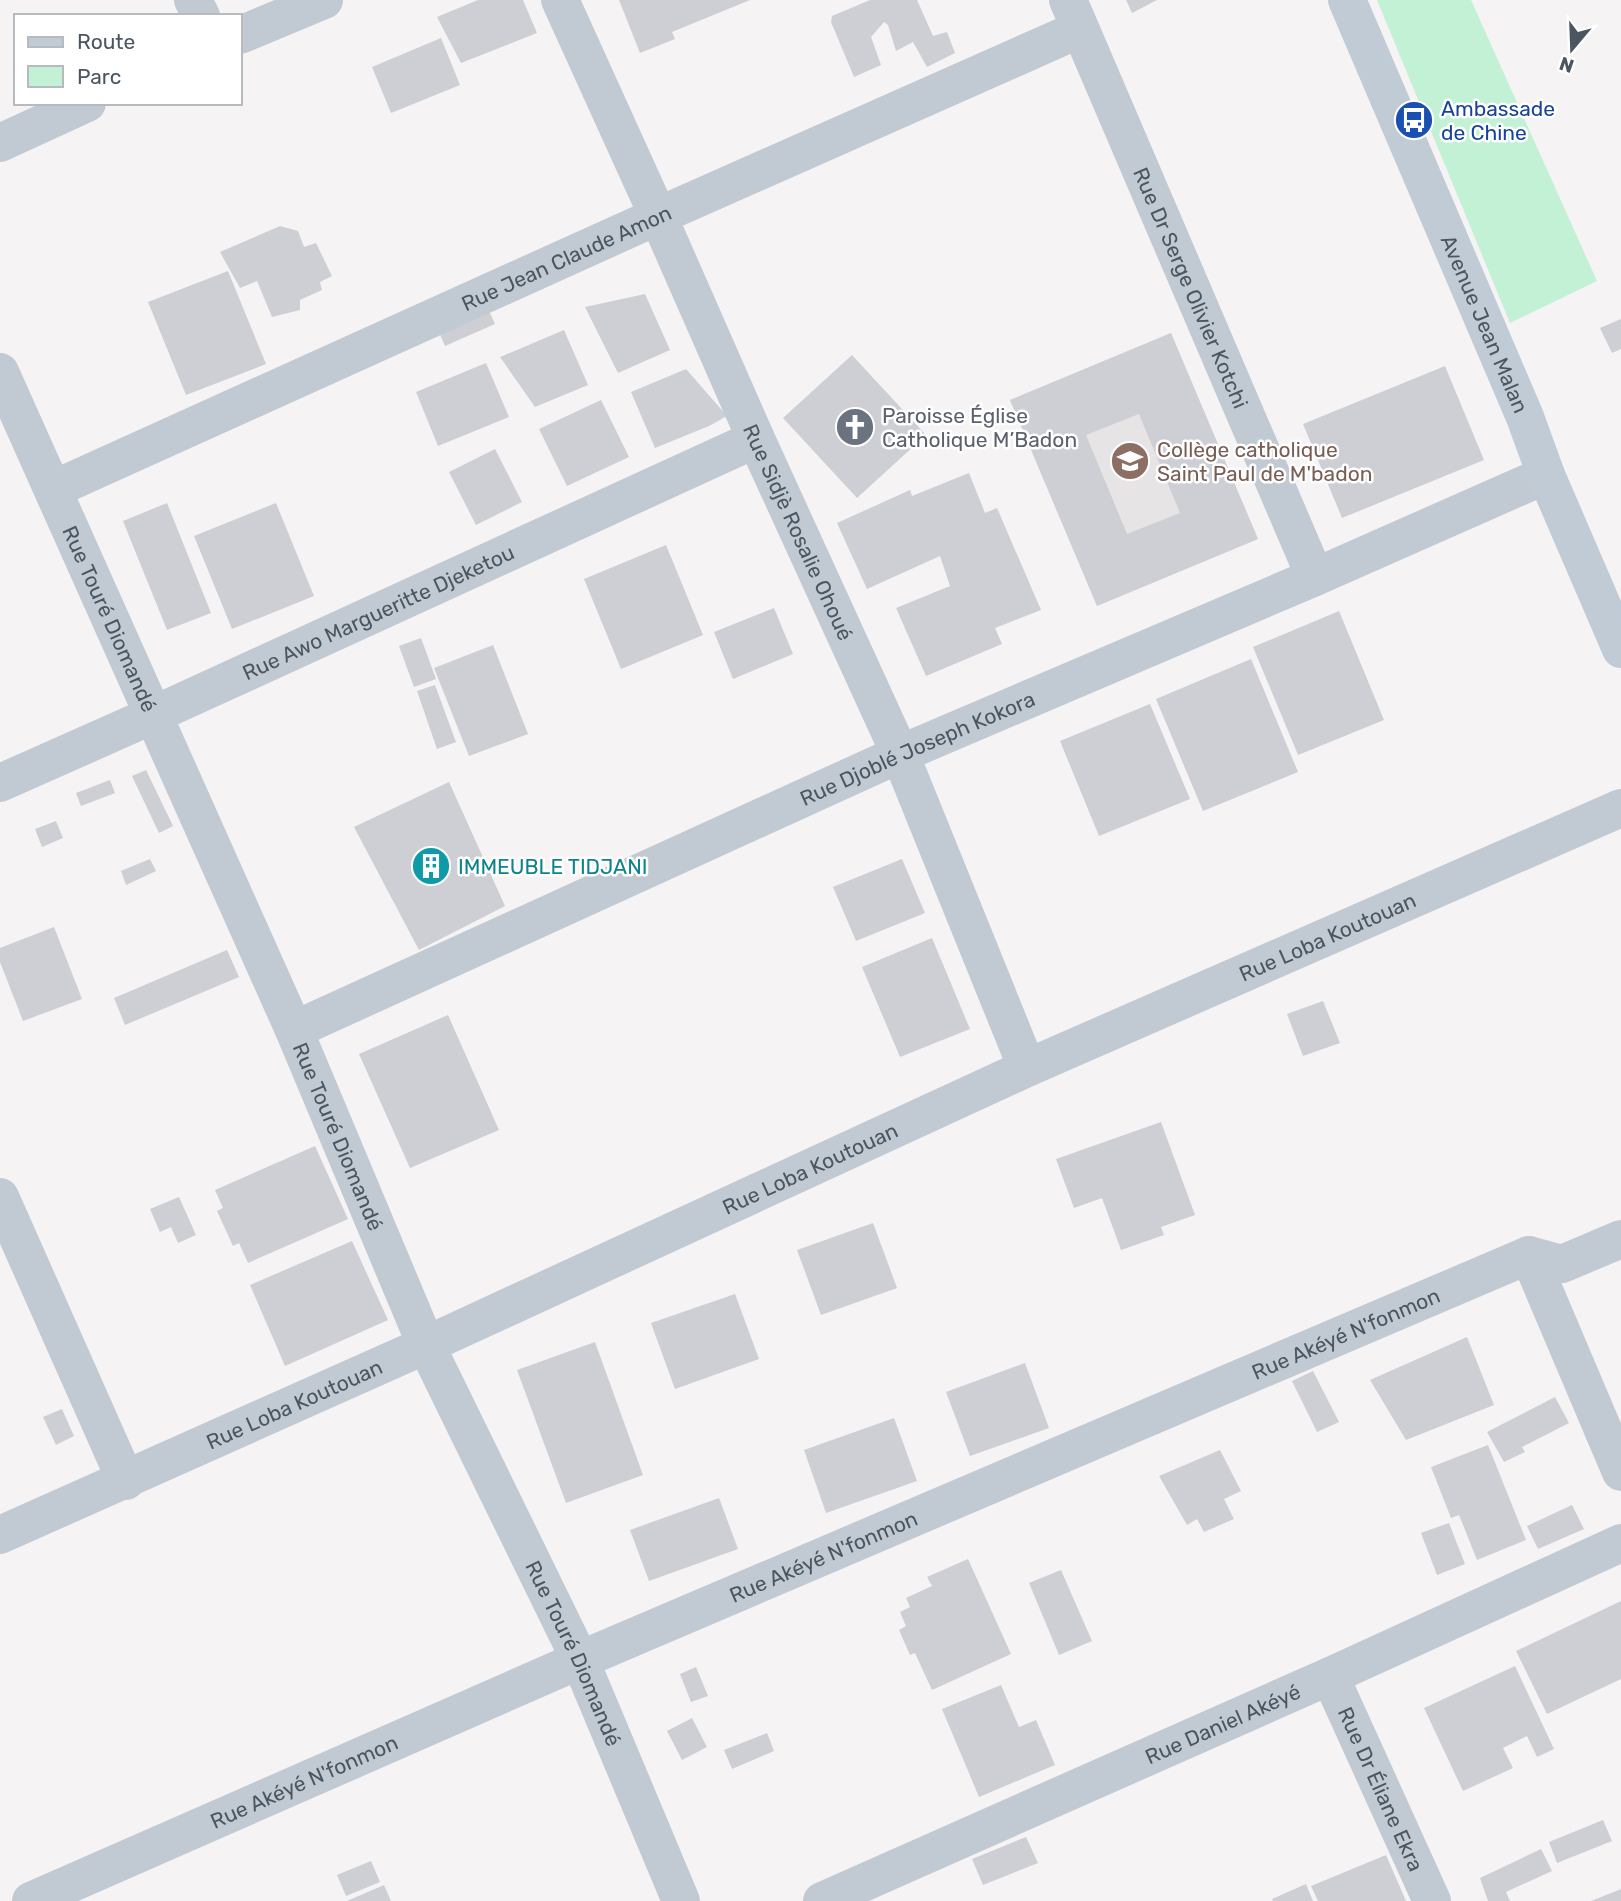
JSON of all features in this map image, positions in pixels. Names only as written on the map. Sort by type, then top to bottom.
[{"type":"main road","name":"Avenue Jean Malan","points":[[1347,0],[1621,649]]},
{"type":"street","points":[[242,34],[324,0]]},
{"type":"street","name":"Rue Sidjè Rosalie Ohoué","points":[[560,0],[755,439],[900,754],[1027,1068]]},
{"type":"street","name":"Rue Jean Claude Amon","points":[[54,489],[658,216],[1074,14]]},
{"type":"street","name":"Rue Dr Serge Olivier Kotchi","points":[[1074,14],[1315,578]]},
{"type":"street","points":[[0,143],[83,105]]},
{"type":"street","name":"Rue Touré Diomandé","points":[[0,372],[294,1030],[426,1345],[580,1660],[681,1901]]},
{"type":"street","name":"Rue Awo Margueritte Djeketou","points":[[0,783],[755,439]]},
{"type":"street","name":"Rue Djoblé Joseph Kokora","points":[[294,1030],[900,754],[1315,578],[1546,475]]},
{"type":"street","name":"Rue Loba Koutouan","points":[[0,1535],[426,1345],[1027,1068],[1621,808]]},
{"type":"street","points":[[0,1197],[126,1480]]},
{"type":"street","points":[[1529,1255],[1562,1264],[1621,1239]]},
{"type":"street","points":[[1529,1255],[1621,1472]]},
{"type":"street","name":"Rue Akéyé N'fonmon","points":[[31,1901],[580,1660],[1529,1255]]},
{"type":"street","name":"Rue Daniel Akéyé","points":[[822,1901],[1621,1544]]},
{"type":"street","name":"Rue Dr Éliane Ekra","points":[[1329,1676],[1432,1901]]},
{"type":"shaded area","name":"Collège catholique Saint Paul de M'badon","points":[[1171,333],[1258,539],[1097,606],[1010,400]]},
{"type":"green space","points":[[1377,0],[1471,0],[1597,281],[1510,323]]},
{"type":"building","points":[[478,0],[523,0],[537,33],[461,63],[437,17]]},
{"type":"building","points":[[619,0],[750,0],[672,32],[675,39],[640,53]]},
{"type":"building","points":[[870,0],[917,0],[933,36],[947,32],[955,53],[927,67],[913,42],[896,51],[888,25],[884,22],[871,37],[881,65],[854,77],[831,22],[832,16]]},
{"type":"building","points":[[1126,0],[1157,0],[1132,13]]},
{"type":"building","points":[[441,38],[460,85],[391,113],[372,67]]},
{"type":"building","points":[[280,226],[298,231],[304,247],[316,243],[332,276],[320,282],[322,290],[300,300],[300,310],[272,317],[257,281],[240,288],[220,252]]},
{"type":"building","points":[[228,271],[266,364],[186,395],[148,302]]},
{"type":"building","points":[[645,294],[670,350],[618,373],[585,307]]},
{"type":"building","points":[[486,304],[495,324],[445,346],[436,325]]},
{"type":"building","points":[[1621,319],[1621,349],[1612,353],[1600,328]]},
{"type":"building","points":[[564,330],[588,385],[535,407],[500,357]]},
{"type":"building","name":"Collège catholique Saint Paul de M'badon","points":[[1171,333],[1258,539],[1097,606],[1010,400]],"holes":[[[1139,414],[1180,513],[1127,534],[1086,435]]]},
{"type":"building","name":"Paroisse Église Catholique M’Badon","points":[[852,355],[926,435],[857,498],[783,418]]},
{"type":"building","points":[[486,363],[509,417],[438,446],[416,392]]},
{"type":"building","points":[[1445,366],[1484,460],[1342,518],[1303,424]]},
{"type":"building","points":[[686,369],[727,416],[655,448],[631,392]]},
{"type":"building","points":[[601,400],[629,457],[567,486],[539,429]]},
{"type":"building","points":[[495,449],[522,502],[476,525],[449,472]]},
{"type":"building","points":[[969,473],[985,513],[997,508],[1041,610],[995,628],[1002,644],[926,676],[896,608],[950,586],[940,556],[867,589],[837,523],[910,490],[912,496]]},
{"type":"building","points":[[167,503],[211,613],[167,630],[123,521]]},
{"type":"building","points":[[276,503],[314,596],[232,629],[194,536]]},
{"type":"building","points":[[666,545],[703,635],[621,669],[584,579]]},
{"type":"building","points":[[774,608],[793,654],[733,679],[714,632]]},
{"type":"building","points":[[1339,611],[1384,720],[1298,755],[1253,647]]},
{"type":"building","points":[[421,638],[436,679],[414,687],[399,646]]},
{"type":"building","points":[[493,645],[528,734],[469,756],[434,668]]},
{"type":"building","points":[[1251,659],[1298,772],[1203,811],[1156,699]]},
{"type":"building","points":[[435,685],[456,742],[437,749],[417,691]]},
{"type":"building","points":[[1150,704],[1190,799],[1099,836],[1060,741]]},
{"type":"building","points":[[146,770],[173,826],[159,833],[132,776]]},
{"type":"building","points":[[110,780],[115,793],[81,806],[76,793]]},
{"type":"building","name":"IMMEUBLE TIDJANI","points":[[449,782],[505,906],[419,950],[354,827]]},
{"type":"building","points":[[56,821],[63,838],[42,847],[35,829]]},
{"type":"building","points":[[150,859],[156,871],[126,885],[121,871]]},
{"type":"building","points":[[902,859],[925,913],[856,941],[833,887]]},
{"type":"building","points":[[54,927],[82,999],[23,1021],[0,962],[0,948]]},
{"type":"building","points":[[932,938],[970,1029],[900,1057],[862,967]]},
{"type":"building","points":[[227,950],[239,977],[125,1025],[114,998]]},
{"type":"building","points":[[1323,1001],[1340,1043],[1303,1056],[1287,1014]]},
{"type":"building","points":[[448,1015],[499,1130],[410,1168],[359,1054]]},
{"type":"building","points":[[1161,1122],[1195,1215],[1161,1227],[1164,1235],[1121,1250],[1102,1198],[1074,1208],[1056,1159]]},
{"type":"building","points":[[315,1146],[348,1219],[248,1263],[239,1243],[233,1246],[217,1211],[223,1208],[215,1190]]},
{"type":"building","points":[[179,1197],[196,1235],[178,1243],[171,1227],[160,1232],[150,1209]]},
{"type":"building","points":[[873,1223],[897,1288],[821,1315],[797,1250]]},
{"type":"building","points":[[352,1241],[388,1320],[285,1366],[250,1285]]},
{"type":"building","points":[[735,1294],[759,1359],[675,1389],[651,1323]]},
{"type":"building","points":[[1467,1337],[1494,1405],[1406,1440],[1370,1380]]},
{"type":"building","points":[[595,1342],[643,1475],[566,1503],[517,1370]]},
{"type":"building","points":[[1025,1363],[1049,1428],[970,1456],[946,1392]]},
{"type":"building","points":[[1313,1371],[1339,1422],[1317,1432],[1292,1381]]},
{"type":"building","points":[[1555,1397],[1569,1423],[1522,1447],[1525,1452],[1504,1462],[1487,1432]]},
{"type":"building","points":[[62,1409],[74,1436],[56,1445],[43,1417]]},
{"type":"building","points":[[894,1418],[917,1481],[826,1513],[804,1450]]},
{"type":"building","points":[[1488,1445],[1526,1540],[1477,1560],[1459,1515],[1451,1518],[1431,1467]]},
{"type":"building","points":[[1220,1450],[1241,1491],[1224,1499],[1234,1519],[1204,1532],[1197,1519],[1187,1525],[1159,1476]]},
{"type":"building","points":[[719,1498],[738,1549],[649,1581],[630,1530]]},
{"type":"building","points":[[1572,1505],[1584,1529],[1538,1549],[1527,1526]]},
{"type":"building","points":[[1449,1523],[1465,1564],[1437,1575],[1421,1533]]},
{"type":"building","points":[[968,1559],[1011,1654],[932,1690],[915,1653],[910,1655],[899,1630],[906,1626],[900,1612],[910,1607],[906,1598],[932,1586],[927,1577]]},
{"type":"building","points":[[1061,1570],[1092,1641],[1059,1655],[1029,1583]]},
{"type":"building","points":[[1621,1601],[1621,1679],[1547,1714],[1516,1651]]},
{"type":"building","points":[[1515,1666],[1554,1749],[1537,1757],[1527,1736],[1503,1748],[1513,1768],[1463,1791],[1424,1708]]},
{"type":"building","points":[[696,1667],[708,1696],[691,1702],[680,1674]]},
{"type":"building","points":[[1001,1685],[1019,1727],[1036,1720],[1055,1765],[979,1797],[942,1709]]},
{"type":"building","points":[[692,1718],[707,1747],[682,1760],[667,1731]]},
{"type":"building","points":[[767,1733],[774,1751],[732,1769],[724,1750]]},
{"type":"building","points":[[1603,1820],[1612,1841],[1557,1863],[1549,1842]]},
{"type":"building","points":[[1026,1837],[1038,1863],[983,1885],[972,1859]]},
{"type":"building","points":[[1541,1849],[1552,1871],[1506,1892],[1510,1901],[1488,1901],[1480,1878]]},
{"type":"building","points":[[1386,1855],[1406,1901],[1318,1901],[1311,1886]]},
{"type":"building","points":[[371,1861],[380,1882],[346,1896],[337,1875]]},
{"type":"building","points":[[1306,1884],[1313,1901],[1272,1899]]},
{"type":"building","points":[[384,1885],[391,1901],[347,1901]]},
{"type":"building","points":[[1621,1889],[1621,1901],[1591,1901]]},
{"type":"place","name":"Ambassade de Chine","points":[[1414,120]]},
{"type":"place","name":"Paroisse Église Catholique M’Badon","points":[[855,427]]},
{"type":"place","name":"Collège catholique Saint Paul de M'badon","points":[[1130,461]]},
{"type":"place","name":"IMMEUBLE TIDJANI","points":[[431,866]]}]
